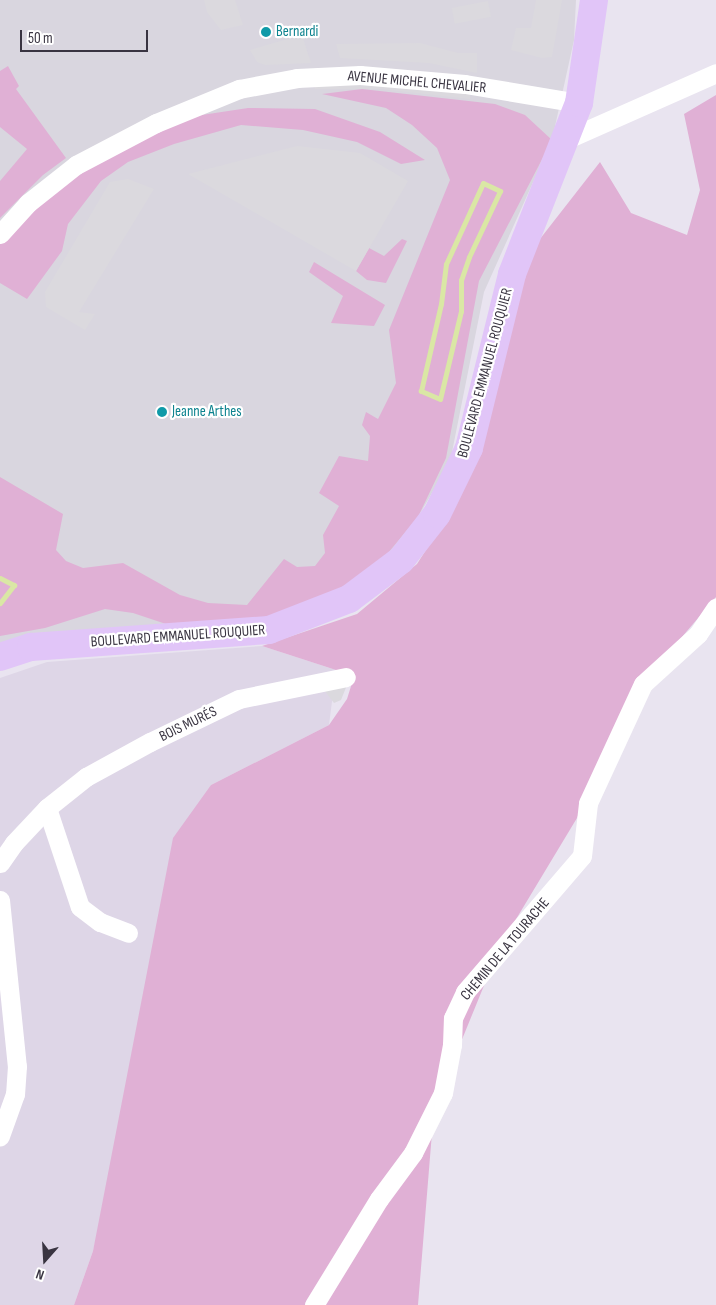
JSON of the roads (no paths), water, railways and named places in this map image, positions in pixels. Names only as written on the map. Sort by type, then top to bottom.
[{"type":"street","name":"BOULEVARD EMMANUEL ROUQUIER","points":[[0,657],[31,647],[269,630],[349,599],[401,560],[437,514],[469,448],[512,274],[578,103],[594,0]]},
{"type":"street","points":[[565,140],[716,73]]},
{"type":"street","name":"AVENUE MICHEL CHEVALIER","points":[[0,234],[28,203],[76,165],[156,123],[239,89],[297,78],[360,75],[465,84],[578,103]]},
{"type":"street","name":"CHEMIN DE LA TOURACHE","points":[[314,1305],[379,1199],[413,1152],[444,1092],[452,1045],[453,1018],[465,992],[582,856],[588,803],[643,684],[698,634],[716,608]]},
{"type":"street","name":"BOIS MURÉS","points":[[0,864],[14,843],[47,808],[86,777],[239,699],[346,677]]},
{"type":"street","points":[[47,808],[80,907],[100,922],[128,933]]},
{"type":"street","points":[[0,900],[17,1066],[15,1094],[0,1136]]},
{"type":"waterway","points":[[483,183],[500,191],[469,257],[461,280],[461,311],[440,399],[421,391],[441,304],[446,264],[483,183]]},
{"type":"waterway","points":[[0,578],[14,585],[0,603]]},
{"type":"place","name":"Bernardi","points":[[266,32]]},
{"type":"place","name":"Jeanne Arthes","points":[[162,412]]}]
